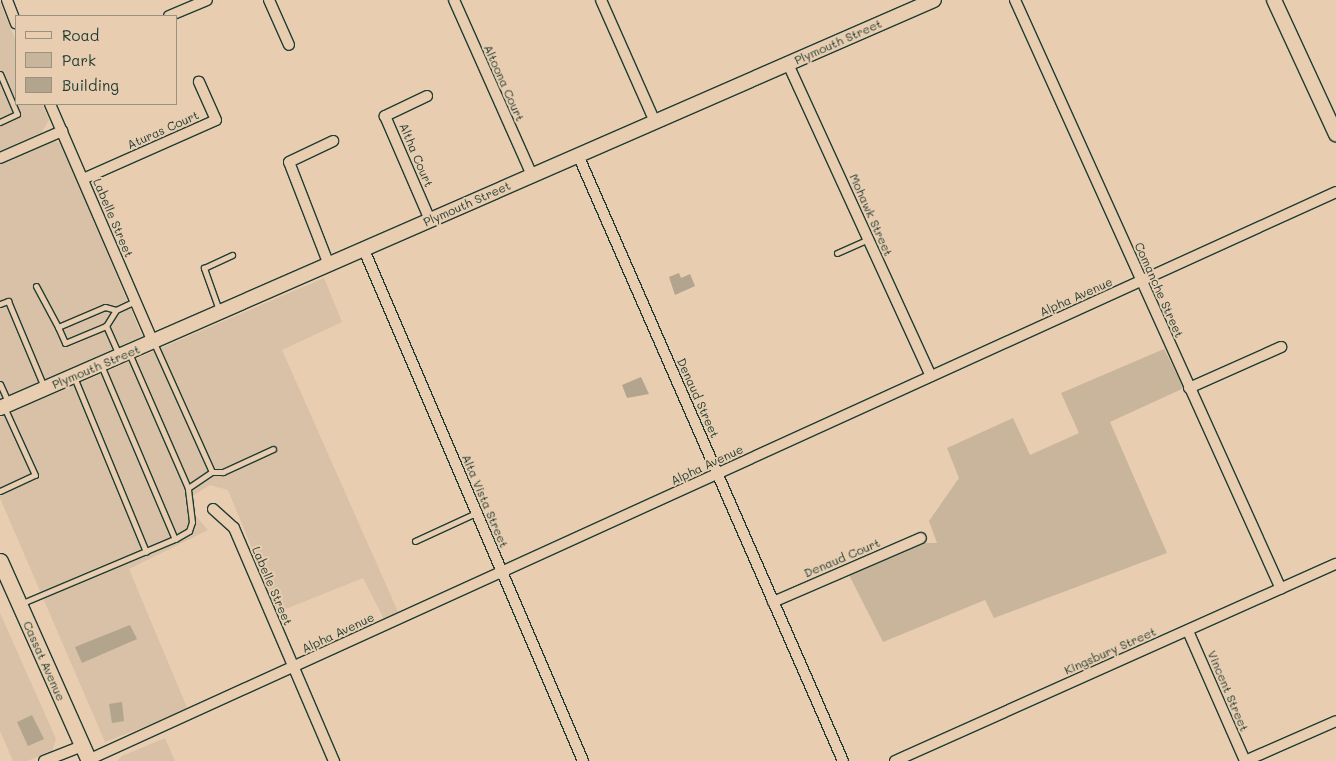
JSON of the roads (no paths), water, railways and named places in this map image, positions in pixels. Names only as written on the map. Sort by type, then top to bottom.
[{"type":"main road","name":"Cassat Avenue","points":[[0,561],[86,756]]},
{"type":"street","points":[[7,0],[15,20]]},
{"type":"street","points":[[171,15],[207,0]]},
{"type":"street","points":[[269,0],[289,44]]},
{"type":"street","name":"Altoona Court","points":[[454,0],[532,175]]},
{"type":"street","points":[[601,0],[654,122]]},
{"type":"street","name":"Plymouth Street","points":[[4,406],[934,0]]},
{"type":"street","name":"Comanche Street","points":[[1014,0],[1281,589]]},
{"type":"street","points":[[1274,0],[1336,134]]},
{"type":"street","name":"Mohawk Street","points":[[788,64],[932,376]]},
{"type":"street","name":"Aturas Court","points":[[83,179],[216,120],[199,82]]},
{"type":"street","name":"Altha Court","points":[[427,96],[385,116],[430,220]]},
{"type":"street","name":"Labelle Street","points":[[50,105],[153,342]]},
{"type":"street","points":[[0,158],[62,131]]},
{"type":"street","points":[[329,265],[288,162],[333,141]]},
{"type":"street","name":"Denaud Street","points":[[578,155],[843,761]]},
{"type":"street","name":"Alpha Avenue","points":[[44,761],[86,756],[293,667],[1336,192]]},
{"type":"street","name":"Alta Vista Street","points":[[364,250],[582,761]]},
{"type":"street","points":[[1189,388],[1281,347]]},
{"type":"street","name":"Labelle Street","points":[[213,509],[234,528],[334,761]]},
{"type":"street","name":"Denaud Court","points":[[773,602],[921,538]]},
{"type":"street","name":"Kingsbury Street","points":[[895,761],[1336,564]]},
{"type":"street","name":"Vincent Street","points":[[1188,631],[1245,761]]},
{"type":"street","points":[[1245,761],[1336,721]]},
{"type":"lane","points":[[0,74],[17,114],[0,122]]},
{"type":"lane","points":[[837,252],[868,239]]},
{"type":"lane","points":[[221,312],[204,268],[232,255]]},
{"type":"lane","points":[[36,286],[65,343],[106,326],[116,310],[135,301]]},
{"type":"lane","points":[[0,304],[8,301],[44,389]]},
{"type":"lane","points":[[58,327],[105,307],[116,310]]},
{"type":"lane","points":[[19,604],[146,552],[189,532],[192,522],[188,488],[124,354],[106,326]]},
{"type":"lane","points":[[153,342],[212,472]]},
{"type":"lane","points":[[100,364],[175,539]]},
{"type":"lane","points":[[74,376],[146,552]]},
{"type":"lane","points":[[0,384],[4,406],[35,475],[0,491]]},
{"type":"lane","points":[[188,488],[212,472],[223,472],[273,450]]},
{"type":"lane","points":[[415,541],[476,513]]}]
